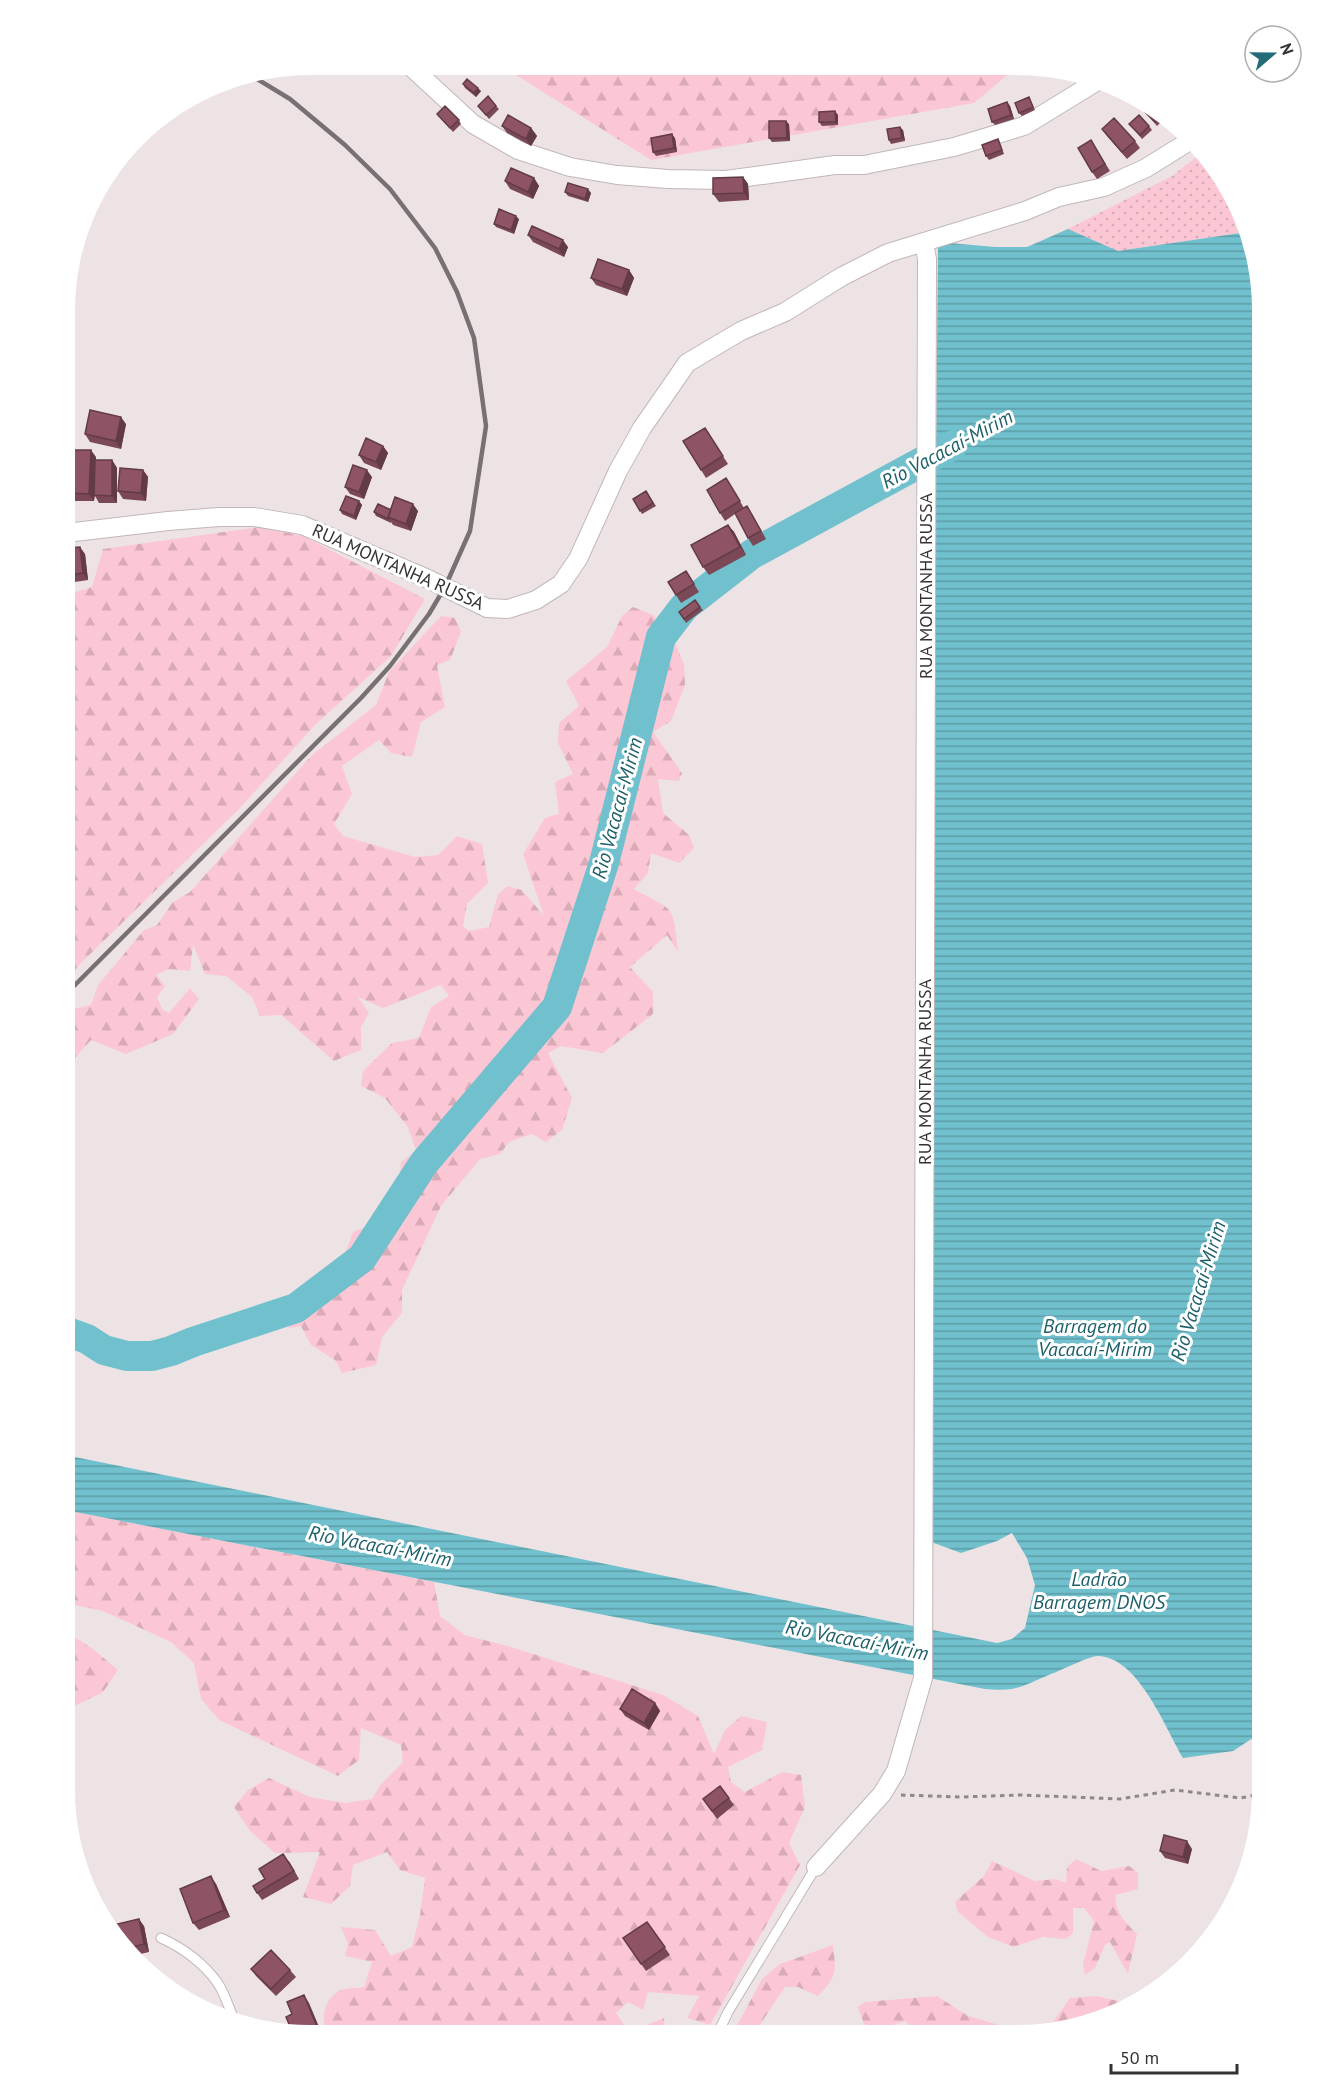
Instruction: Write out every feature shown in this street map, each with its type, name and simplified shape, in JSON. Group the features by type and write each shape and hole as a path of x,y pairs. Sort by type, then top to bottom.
{"street":[{"path":"420,75 473,124 518,150 570,167 617,175 726,180 835,165 864,165 954,147 1024,126 1089,86"},
{"path":"924,243 1025,211 1059,197 1104,187 1146,168 1184,145"},
{"name":"RUA MONTANHA RUSSA","path":"75,532 219,517 254,517 302,525 428,579 487,608 508,609 536,600 561,584 578,559 618,471 642,428 687,363 741,331 785,312 869,262 888,253 924,243 927,270 923,1678 901,1759 882,1794 816,1867"}],"lane":[{"path":"722,2025 816,1867"},
{"path":"161,1938 178,1946 198,1961 218,1983 230,2011"}],"path":[{"path":"882,1794 961,1797 1020,1795 1119,1799 1175,1790 1240,1798 1252,1796"}],"green space":[{"path":"516,75 1007,75 974,103 651,160"},
{"path":"1196,158 1228,206 1239,233 1118,251 1068,229 1172,176"},
{"path":"260,527 303,536 425,599 391,656 315,725 239,809 75,970 75,592 92,587 103,549"},
{"path":"633,607 653,615 672,636 684,664 685,685 671,721 653,732 682,773 679,781 658,779 663,813 689,835 694,848 679,863 651,853 648,873 634,889 670,911 675,925 678,952 667,935 630,967 653,992 653,1014 603,1053 561,1046 548,1053 572,1098 562,1130 546,1142 532,1134 509,1142 500,1154 480,1159 441,1206 402,1290 402,1313 382,1337 376,1365 342,1373 335,1360 311,1345 301,1326 289,1328 280,1309 294,1293 339,1271 353,1232 373,1224 398,1197 401,1162 416,1151 408,1127 385,1098 361,1086 363,1071 392,1043 419,1038 431,1007 449,996 441,985 383,1008 358,997 369,1013 361,1027 361,1050 334,1061 281,1015 260,1016 252,997 226,976 205,974 193,944 190,971 169,969 156,975 165,986 157,998 163,1010 169,1013 190,988 199,999 173,1034 126,1054 91,1040 75,1058 75,1008 91,1005 98,985 144,930 157,925 172,903 190,892 312,755 376,705 389,672 441,616 455,618 461,632 450,660 437,665 445,707 421,722 412,757 391,753 379,740 342,766 352,794 334,824 343,836 415,857 438,855 457,836 482,844 488,883 467,904 463,926 469,931 489,927 498,894 508,886 522,890 544,916 523,854 545,818 559,814 555,782 573,774 558,743 559,723 579,706 566,681 607,647 622,616"},
{"path":"75,1512 434,1582 440,1616 465,1635 511,1647 663,1695 698,1716 714,1754 725,1730 741,1716 767,1722 762,1750 728,1767 731,1782 745,1792 782,1772 801,1775 805,1807 789,1843 800,1865 710,2025 687,2018 699,1996 648,1992 643,2010 628,2002 616,2013 624,2025 325,2025 325,2010 330,2000 339,1991 364,1987 372,1962 345,1956 348,1944 341,1927 375,1930 391,1956 412,1947 420,1915 425,1878 400,1870 387,1852 353,1865 350,1886 331,1904 303,1897 320,1852 275,1853 250,1831 234,1807 248,1790 269,1778 310,1797 345,1803 372,1799 381,1784 403,1762 401,1745 361,1728 359,1760 338,1776 219,1720 201,1699 194,1663 171,1642 103,1611 75,1605"},
{"path":"75,1637 118,1670 103,1692 75,1706"},
{"path":"1076,1859 1101,1871 1129,1866 1138,1873 1138,1889 1116,1895 1119,1911 1137,1934 1128,1974 1110,1942 1105,1945 1095,1968 1085,1975 1083,1964 1094,1921 1084,1908 1073,1908 1073,1933 1066,1939 1043,1937 1014,1947 988,1937 958,1912 955,1902 984,1876 992,1861 1035,1881 1056,1879 1066,1883 1067,1867"},
{"path":"833,1945 834,1973 818,1996 798,1987 785,1987 760,2025 737,2025 762,1979 780,1964"},
{"path":"937,1996 968,2016 999,2025 909,2025 905,2021 893,2025 867,2025 864,2024 858,2007 865,2002"},
{"path":"1096,1996 1120,2001 1092,2013 1053,2022 1070,1998"},
{"path":"664,2018 664,2025 646,2025"}],"water":[{"name":"Barragem do Vacacaí-Mirim","path":"1068,229 1118,251 1239,233 1250,280 1252,310 1252,1739 1233,1751 1183,1758 1159,1712 1138,1681 1126,1668 1112,1659 1098,1656 1082,1660 1020,1687 1005,1690 985,1689 75,1512 75,1457 997,1643 1012,1639 1025,1628 1035,1585 1027,1558 1012,1533 997,1541 961,1553 926,1540 938,242 1027,247"}],"building":[{"path":"467,79 478,88 474,93 463,84"},
{"path":"488,96 496,106 486,115 478,106"},
{"path":"1029,97 1033,107 1019,113 1015,103"},
{"path":"1007,102 1011,115 992,122 988,109"},
{"path":"445,106 459,120 450,128 437,114"},
{"path":"835,111 836,122 819,122 819,112"},
{"path":"508,115 531,128 526,139 502,126"},
{"path":"1139,115 1149,126 1140,135 1129,124"},
{"path":"1114,118 1135,141 1122,152 1102,129"},
{"path":"769,121 786,121 787,138 769,138"},
{"path":"900,127 902,138 889,140 887,129"},
{"path":"672,134 674,148 653,152 651,138"},
{"path":"998,139 1002,150 986,156 982,145"},
{"path":"1091,140 1105,164 1092,172 1078,148"},
{"path":"511,168 534,178 528,192 505,181"},
{"path":"743,177 744,193 713,194 713,178"},
{"path":"568,183 588,189 585,199 565,192"},
{"path":"499,209 516,216 511,230 494,224"},
{"path":"532,226 563,240 559,249 528,235"},
{"path":"598,259 629,270 622,289 591,278"},
{"path":"90,410 121,417 116,441 85,434"},
{"path":"705,428 723,456 701,470 683,441"},
{"path":"366,438 383,446 376,462 359,455"},
{"path":"75,450 91,450 89,494 75,493"},
{"path":"95,460 112,460 112,496 94,495"},
{"path":"353,465 367,470 359,492 345,487"},
{"path":"120,468 143,470 141,493 118,491"},
{"path":"726,478 740,501 720,513 707,490"},
{"path":"646,491 653,503 640,511 633,499"},
{"path":"346,496 359,501 354,516 340,510"},
{"path":"395,497 413,504 406,524 388,517"},
{"path":"378,504 391,510 388,519 374,512"},
{"path":"747,506 761,531 748,538 735,513"},
{"path":"728,525 740,547 703,567 691,545"},
{"path":"75,547 80,547 83,573 75,574"},
{"path":"686,571 694,584 676,595 668,582"},
{"path":"695,600 700,607 684,619 679,612"},
{"path":"632,1689 655,1703 644,1723 620,1709"},
{"path":"720,1786 729,1798 712,1811 703,1799"},
{"path":"1164,1835 1187,1841 1183,1857 1160,1851"},
{"path":"283,1854 294,1871 257,1893 253,1886 265,1879 259,1869"},
{"path":"211,1876 224,1910 193,1923 180,1889"},
{"path":"139,1919 144,1944 134,1946 118,1924"},
{"path":"647,1922 665,1947 641,1964 623,1938"},
{"path":"271,1950 290,1970 271,1989 251,1969"},
{"path":"304,1995 316,2025 289,2024 286,2017 292,2014 287,2002"}],"waterway":[{"name":"Rio Vacacaí-Mirim","path":"75,1335 104,1350 127,1356 152,1356 171,1351 296,1308 362,1258 424,1163 557,1007 604,863 661,637 684,607 752,554 953,445"}],"railway":[{"path":"75,985 361,698 390,666 429,614 445,587 470,531 486,426 474,338 457,292 435,248 390,189 345,145 290,99 260,81"}],"water label":[{"name":"Ladrão Barragem DNOS","path":"1099,1590"}]}
